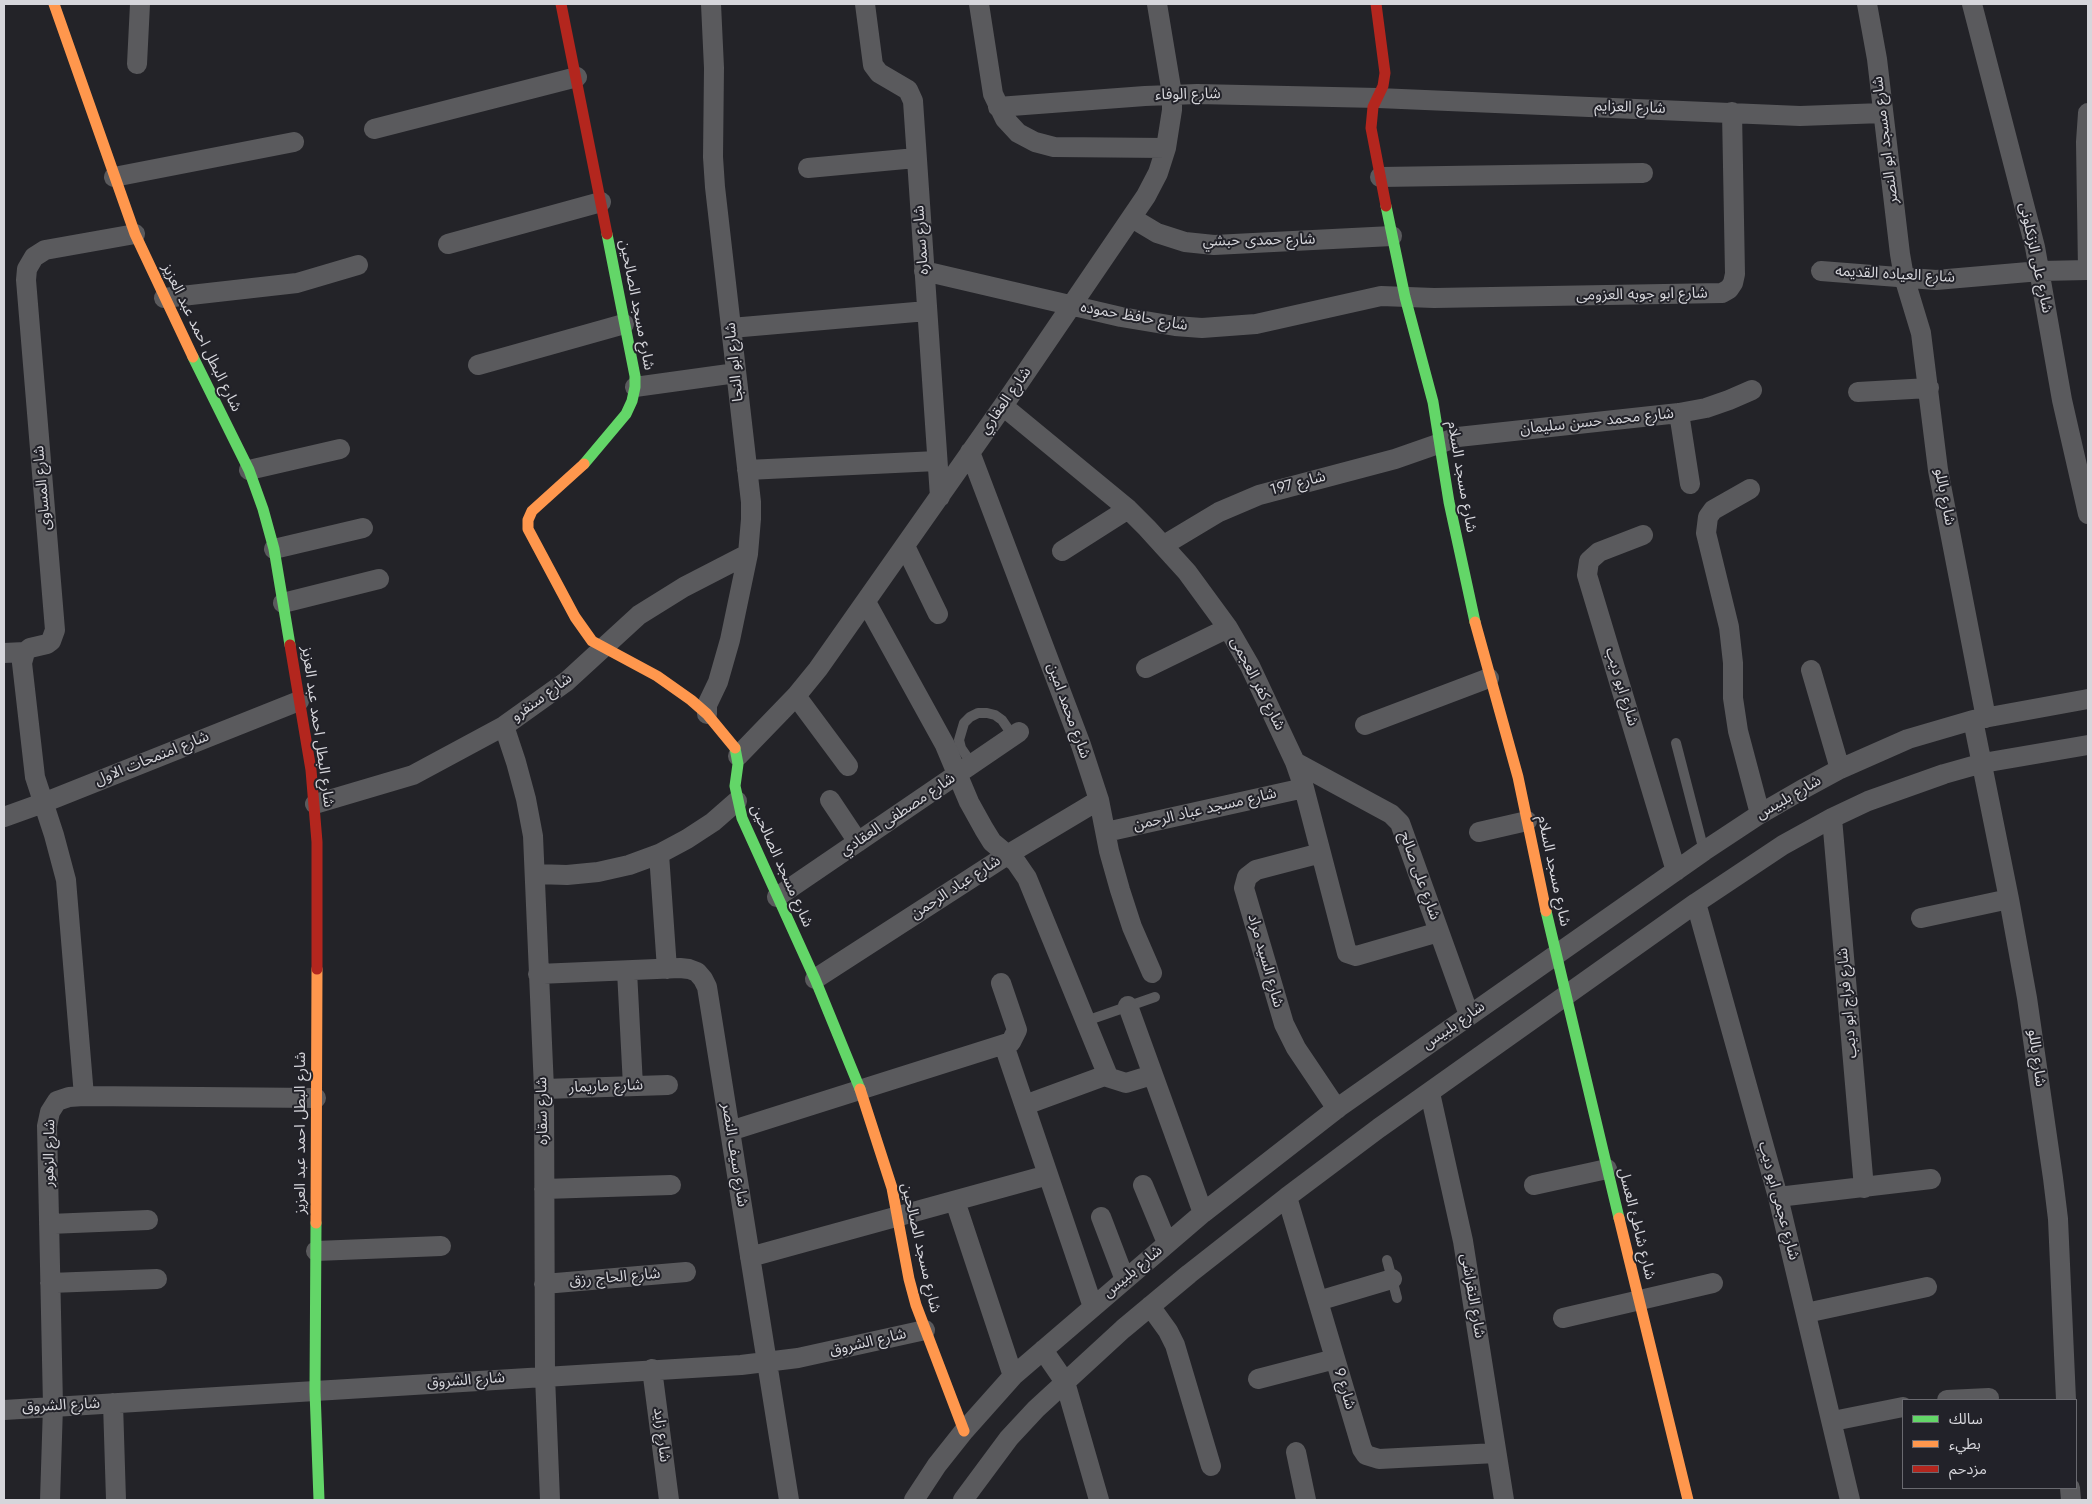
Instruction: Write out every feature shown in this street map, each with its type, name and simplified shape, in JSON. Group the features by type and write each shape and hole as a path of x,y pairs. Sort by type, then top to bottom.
{"street":[{"name":"شارع البطل احمد عبد العزيز","path":"54,4 135,234 164,298 249,470 263,509 274,549 315,804 318,879 315,1391 319,1500"},
{"path":"137,64 140,4"},
{"name":"شارع مسجد الصالحين","path":"561,4 635,376 635,387 629,407 616,426 585,463 532,511 528,520 528,529 575,617 592,640 602,648 658,676 691,700 707,714 731,743 738,756 735,786 742,818 815,979 861,1090 883,1156 898,1217 909,1279 924,1330 964,1431"},
{"name":"شارع ابو النجا","path":"707,714 707,704 721,672 730,640 748,554 751,502 712,157 714,68 711,4"},
{"name":"شارع سماره","path":"865,4 873,65 879,73 903,86 911,95 940,496"},
{"path":"979,4 993,94 1005,119 1018,133 1035,142 1054,147 1166,148"},
{"name":"شارع العقاري","path":"738,756 796,696 866,602 1073,306 1146,196 1158,173 1170,129 1172,94 1157,4"},
{"name":"شارع مسجد السلام","path":"1376,4 1385,73 1378,98 1373,107 1371,128 1380,177 1405,296 1428,383 1451,512 1476,626 1489,678 1514,759 1555,954"},
{"name":"شارع مسجد ابو النصر","path":"1867,4 1877,59 1904,277"},
{"name":"شارع على الزنكلونى","path":"1972,4 2040,271 2080,448 2088,514"},
{"path":"374,129 577,77"},
{"name":"شارع الوفاء","path":"998,107 1172,94 1378,98"},
{"name":"شارع العزايم","path":"1378,98 1800,116 1883,112"},
{"name":"شارع ابو جوبه العزومى","path":"1405,296 1434,298 1722,293 1729,289 1733,282 1734,274 1732,112"},
{"path":"2088,112 2086,135 2088,270"},
{"path":"114,178 294,142"},
{"path":"808,168 916,158"},
{"path":"1380,177 1643,173"},
{"path":"448,244 601,202"},
{"name":"شارع حمدى حبشي","path":"1132,218 1157,233 1185,242 1214,245 1392,236"},
{"name":"شارع المساوى","path":"4,653 25,652 30,648 47,644 51,641 55,630 26,280 28,268 34,257 45,250 135,234"},
{"path":"164,298 297,283 358,265"},
{"name":"شارع العياده القديمه","path":"1821,271 1953,280 2040,271 2088,270"},
{"name":"شارع حافظ حموده","path":"924,271 1148,322 1202,328 1256,324 1370,298 1405,296"},
{"name":"شارع باللو","path":"1904,277 1921,333 1938,470 1980,719 1982,763 2010,899 2027,998 2058,1219 2066,1399"},
{"path":"731,328 927,310"},
{"path":"478,365 624,324"},
{"path":"635,387 736,373"},
{"path":"1858,392 1929,388"},
{"name":"شارع محمد حسن سليمان","path":"1440,442 1476,434 1679,413 1729,400 1752,390"},
{"name":"شارع كفر العجمى","path":"1003,406 1128,509 1164,545 1208,599 1228,628 1250,666 1295,762 1304,788 1345,950 1349,954 1356,956 1439,932"},
{"path":"1679,413 1690,484"},
{"name":"شارع 197","path":"1164,545 1219,512 1259,495 1395,460 1440,442"},
{"path":"249,470 340,449"},
{"name":"شارع محمد امين","path":"970,452 1081,745 1099,800 1114,870 1126,908 1152,973"},
{"path":"747,470 937,461"},
{"path":"1750,490 1713,510 1706,525 1706,533 1729,627 1736,723 1760,814"},
{"path":"1062,551 1128,509"},
{"path":"274,549 363,528"},
{"name":"شارع ابو ديب","path":"1642,535 1599,552 1589,561 1587,575 1676,871"},
{"path":"906,546 938,614"},
{"name":"شارع سنفرو","path":"315,804 413,775 504,726 561,686 639,615 662,600 748,554"},
{"path":"283,603 379,579"},
{"path":"866,602 945,745 965,769 969,802 984,829 992,842 1021,867 1027,878 1108,1076"},
{"path":"1146,668 1228,628"},
{"path":"25,652 22,663 35,777 66,880 84,1096"},
{"path":"1811,670 1840,769"},
{"path":"1365,725 1489,678"},
{"path":"796,696 848,766"},
{"name":"شارع بلبيس","path":"914,1500 937,1465 964,1431 1013,1376 1203,1213 1337,1109 1704,851 1760,814 1840,769 1908,739 1980,719 2088,699"},
{"name":"شارع امنمحات الاول","path":"4,817 299,701"},
{"name":"شارع سقاره","path":"504,726 526,798 533,836 544,1089 545,1376 550,1500"},
{"name":"شارع مصطفى العقادي","path":"778,897 1016,734"},
{"path":"963,1500 1009,1438 1036,1409 1150,1306 1287,1197 1696,903 1783,845 1832,818 1906,786 1982,763 2088,745"},
{"name":"شارع على صالح","path":"1295,762 1391,814 1400,822 1469,1015"},
{"name":"شارع مسجد عباد الرحمن","path":"1106,832 1304,788"},
{"path":"830,800 858,842"},
{"name":"شارع عباد الرحمن","path":"815,979 1007,855 1099,800"},
{"path":"535,874 567,875 598,872 629,865 659,854 700,830 737,801"},
{"name":"شارع فراج ابو ديب","path":"1832,818 1864,1188"},
{"path":"1479,832 1527,821"},
{"name":"شارع السيد مراد","path":"1321,853 1256,870 1246,877 1244,888 1284,1024 1296,1048 1337,1109"},
{"path":"659,854 667,969"},
{"path":"1921,918 2010,899"},
{"name":"شارع عجمى ابو ديب","path":"1696,903 1778,1198 1833,1421 1850,1500"},
{"name":"شارع شاطئ العسل","path":"1555,954 1688,1500"},
{"name":"شارع سيف النصر","path":"538,974 689,969 697,972 707,987 789,1500"},
{"path":"627,971 633,1086"},
{"path":"730,1131 1011,1042 1017,1030 1001,983"},
{"path":"1128,1006 1203,1213"},
{"path":"1004,1045 1093,1307"},
{"path":"1025,1105 1099,1077 1108,1076 1126,1083 1152,1074"},
{"name":"شارع ماريمار","path":"544,1089 668,1084"},
{"name":"شارع النقراشى","path":"1430,1093 1463,1242 1490,1402 1504,1500"},
{"name":"شارع الزهور","path":"50,1500 53,1406 47,1126 50,1112 57,1101 69,1097 84,1096 316,1098"},
{"path":"1534,1185 1607,1169"},
{"path":"750,1257 1048,1175"},
{"path":"1778,1198 1931,1179"},
{"path":"544,1189 671,1185"},
{"path":"1144,1185 1167,1243"},
{"name":"شارع 9","path":"1287,1197 1362,1449 1371,1458 1496,1453"},
{"path":"955,1201 1013,1376"},
{"path":"1101,1217 1124,1280"},
{"path":"49,1224 148,1220"},
{"path":"316,1251 441,1246"},
{"name":"شارع الحاج رزق","path":"544,1284 686,1272"},
{"path":"50,1283 157,1279"},
{"path":"1318,1301 1392,1279"},
{"path":"1563,1318 1712,1283"},
{"path":"1806,1313 1927,1286"},
{"path":"1150,1306 1168,1331 1175,1345 1211,1466"},
{"name":"شارع الشروق","path":"4,1410 767,1363 828,1352 924,1330"},
{"path":"1043,1350 1064,1382 1099,1500"},
{"path":"1258,1379 1335,1359"},
{"name":"شارع زايد","path":"652,1370 669,1500"},
{"path":"1968,1399 1989,1398"},
{"path":"114,1403 116,1500"},
{"path":"1833,1421 1902,1407"},
{"path":"1296,1452 1306,1500"}],"lane":[{"path":"965,769 958,740 964,723 970,717 978,713 995,715 1016,734"},
{"path":"1676,744 1704,851"},
{"path":"1086,1021 1155,996"}],"traffic: fast":[{"path":"1386,206 1405,297 1433,402 1449,502 1475,622"},
{"path":"584,464 626,414 632,401 635,387 635,376 607,234"},
{"path":"193,357 249,470 263,509 274,549 290,645"},
{"path":"735,748 738,764 735,786 742,818 815,979 860,1089"},
{"path":"1546,911 1619,1218"},
{"path":"316,1223 315,1391 319,1500"}],"traffic: slow":[{"path":"54,4 135,234 193,357"},
{"path":"584,464 532,511 528,520 528,529 575,617 592,641 657,676 691,700 707,714 735,748"},
{"path":"1475,622 1518,777 1546,911"},
{"path":"316,1223 317,969"},
{"path":"860,1089 892,1188 909,1279 916,1305 964,1431"},
{"path":"1619,1218 1688,1500"}],"traffic: jam":[{"path":"561,4 607,234"},
{"path":"1376,4 1385,73 1383,86 1373,107 1371,128 1386,206"},
{"path":"290,645 311,770 317,842 317,969"}]}
